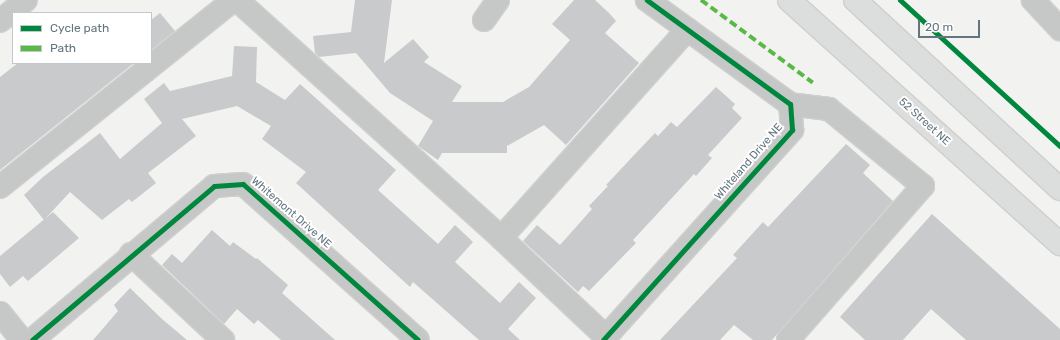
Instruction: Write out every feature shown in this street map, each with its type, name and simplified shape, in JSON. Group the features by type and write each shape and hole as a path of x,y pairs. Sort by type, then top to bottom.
{"main road":[{"name":"52 Street NE","path":"789,0 1060,244"},
{"path":"855,0 1060,189"}],"street":[{"path":"0,21 26,0"},
{"path":"0,187 234,0"},
{"path":"237,0 501,238 605,338"},
{"path":"484,20 498,0"},
{"path":"648,0 790,104 814,105 829,109 923,186 788,340"},
{"path":"1033,0 1060,28"},
{"path":"501,238 688,29"},
{"name":"Whiteland Drive NE","path":"605,338 792,130 790,104"},
{"name":"Whitemont Drive NE","path":"32,340 131,254 214,186 243,184 418,340"},
{"path":"131,254 223,340"},
{"path":"0,313 22,340"}],"building":[{"path":"355,0 392,0 384,63 413,39 429,57 424,62 462,86 452,102 503,102 529,87 570,40 552,24 574,0 595,0 609,13 616,21 605,33 639,63 566,145 544,125 507,146 507,153 442,153 438,160 418,146 433,121 390,93 356,53 319,57 315,53 313,36 351,32"},
{"path":"160,13 175,31 152,49 152,19"},
{"path":"234,46 257,47 256,82 285,100 300,84 396,170 378,190 438,244 455,225 473,242 455,262 500,303 519,282 536,298 508,329 520,340 479,340 413,282 410,287 296,183 306,172 262,139 271,126 237,106 182,119 196,136 148,173 156,183 132,202 129,199 102,220 70,192 44,220 24,195 43,177 100,133 120,159 162,123 144,99 164,83 170,91 232,76"},
{"path":"17,64 133,64 0,170 0,77"},
{"path":"716,87 735,104 732,108 742,118 708,155 712,158 696,176 694,174 633,240 636,243 589,291 583,286 578,292 523,241 537,225 560,245 592,209 589,206 608,186 606,185 655,133 658,136 671,122 677,127"},
{"path":"846,144 870,165 863,173 893,201 772,340 753,340 734,325 720,340 660,340 737,258 733,255 763,222 768,227"},
{"path":"53,212 79,238 28,281 23,276 10,287 0,274 0,256"},
{"path":"932,214 1060,329 1060,340 966,340 931,309 903,340 865,340 840,317"},
{"path":"212,230 230,246 233,242 256,259 257,258 288,285 282,293 335,340 281,340 258,320 254,324 237,309 224,324 162,265 172,254 182,263"},
{"path":"130,288 162,319 187,340 93,340 118,311 114,305"}],"marked path":[{"path":"701,0 813,83"}],"cycle path":[{"path":"603,340 792,130 790,104 647,0"},
{"path":"900,0 1060,146"},
{"path":"32,340 214,186 243,184 418,340"}]}
